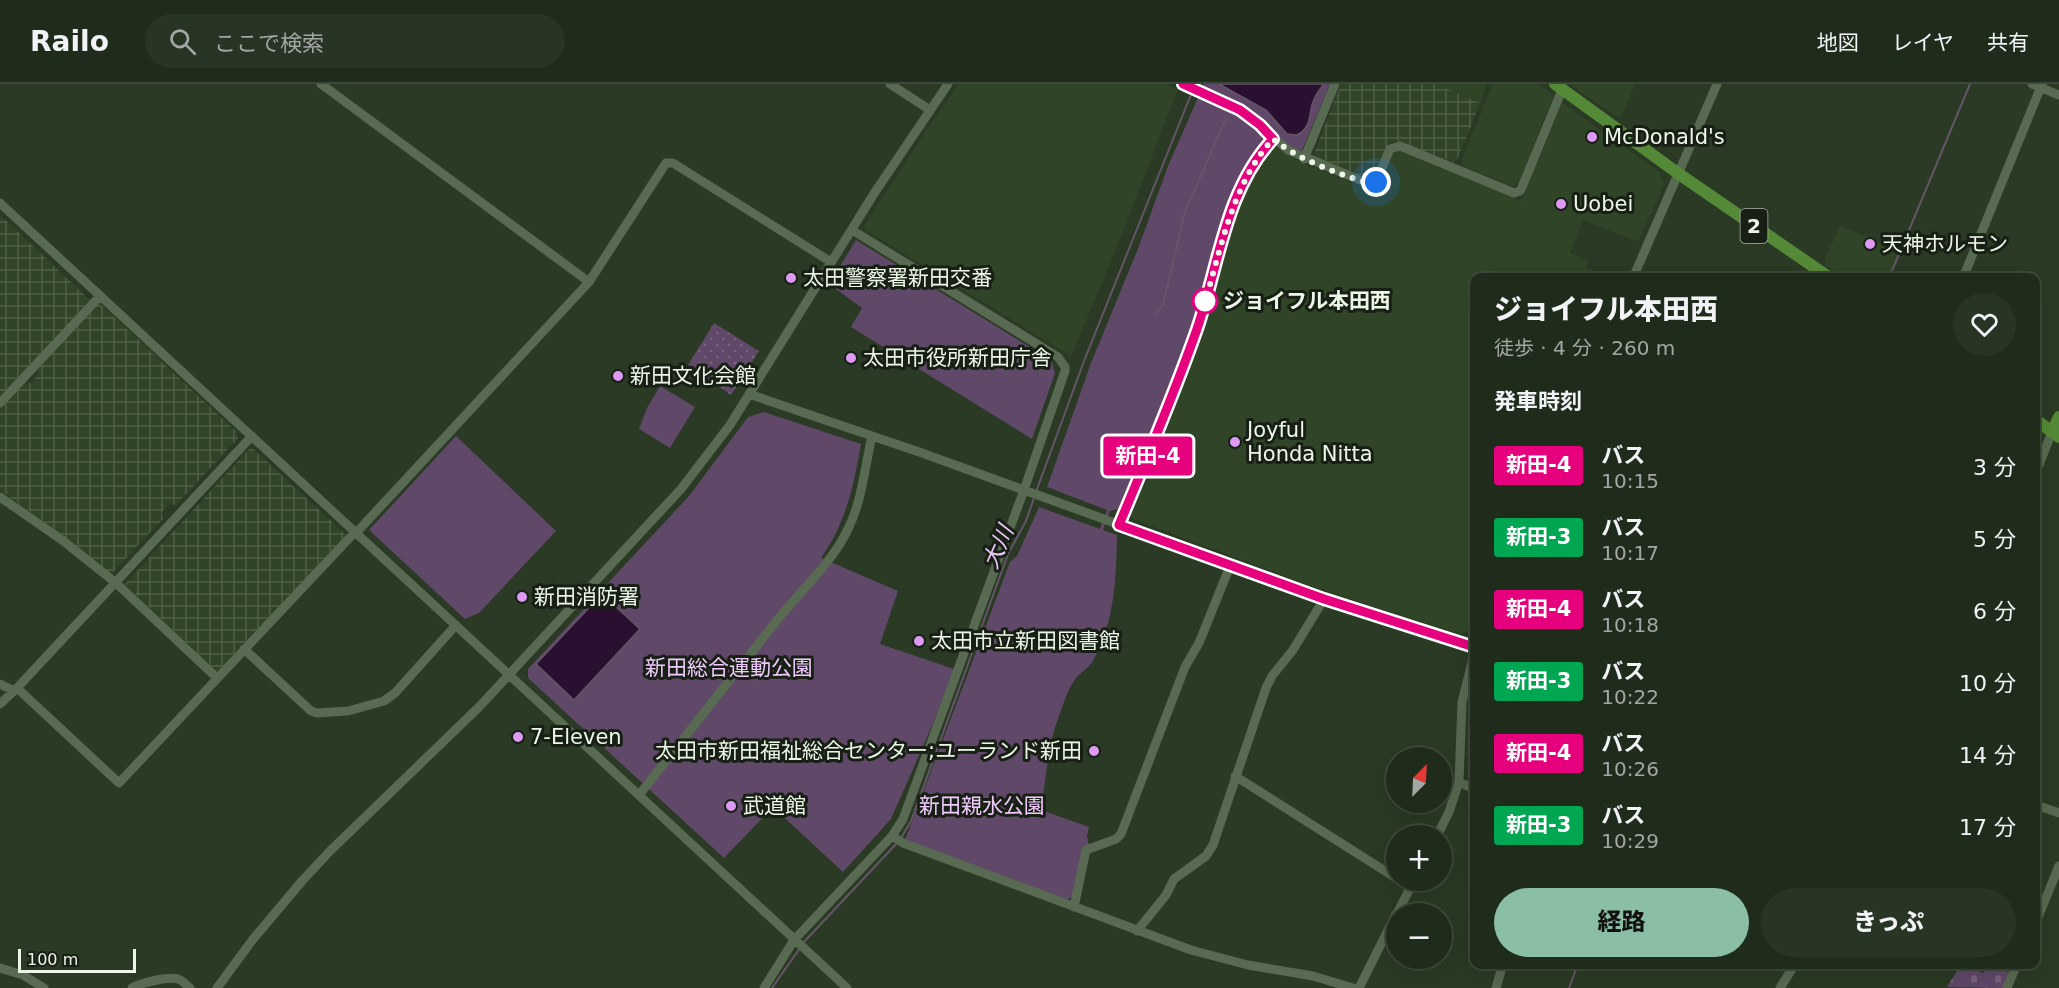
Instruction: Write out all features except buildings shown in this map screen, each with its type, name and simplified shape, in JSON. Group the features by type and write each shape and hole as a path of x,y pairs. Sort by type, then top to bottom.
{"main road":[{"name":"2","path":"1560,86 1679,174 1823,273"},
{"path":"2040,423 2056,435 2059,417"}],"street":[{"path":"321,84 590,282"},
{"path":"890,84 930,110"},
{"path":"217,988 254,938 302,881 455,731 681,489 711,451 749,394 831,262 948,84"},
{"path":"1184,84 1240,110 1260,125 1273,139 1305,159 1374,184 1390,149 1400,146 1508,191 1517,192 1522,187 1560,86"},
{"path":"1305,159 1335,84"},
{"path":"1635,273 1717,84"},
{"path":"1965,273 2038,85 2059,95"},
{"path":"1119,525 1198,326 1233,208 1251,168 1273,139"},
{"path":"0,684 15,689 119,783 590,282 664,165 669,162 831,262"},
{"path":"0,203 847,988"},
{"path":"764,988 892,836 903,819 1027,491 1064,377 1065,367 1058,357 852,230"},
{"path":"0,403 100,296"},
{"path":"749,394 1027,491 1324,599 1470,645"},
{"path":"2040,465 2056,435"},
{"path":"0,704 252,436"},
{"path":"639,795 842,541 859,496 872,436"},
{"path":"0,498 62,540 116,583 217,678"},
{"path":"1074,906 1086,850 1116,839 1121,834 1185,667 1199,643 1230,566"},
{"path":"1137,931 1166,895 1174,879 1206,856 1210,850 1266,688 1324,599"},
{"path":"244,649 311,711 317,713 348,711 375,704 394,693 456,626"},
{"path":"1442,825 1459,782 1462,702 1470,670"},
{"path":"1235,776 1386,872"},
{"path":"1459,782 1470,787"},
{"path":"2040,806 2059,813"},
{"path":"892,836 903,843 1137,931 1222,959 1313,976 1353,988"},
{"path":"2040,912 2059,866"},
{"path":"1359,988 1386,935"},
{"path":"0,968 23,975 44,988"},
{"path":"1496,988 1502,969"},
{"path":"1780,988 1793,969"},
{"path":"2007,988 2015,969"},
{"path":"132,988 139,984 174,978 180,979 190,988"}],"shaded area":[{"path":"959,84 1166,84 1178,89 1116,250 1071,356 865,230 864,227 921,138"},
{"path":"1219,84 1324,84 1314,99 1307,126 1297,135 1287,134 1266,110"},
{"path":"1341,84 1435,84 1480,103 1458,158 1454,162 1396,141 1388,144 1374,177 1368,178 1317,157 1315,151"},
{"path":"1435,84 1487,84 1480,103"},
{"path":"1493,84 1539,84 1554,95 1518,184 1512,186 1463,166 1462,159"},
{"path":"1569,84 1635,84 1620,119"},
{"path":"1564,104 1659,172 1664,184 1638,242 1583,220 1570,253 1589,260 1586,268 1599,273 1470,273 1470,629 1462,634 1450,631 1306,584 1133,519 1130,514 1203,327 1238,207 1251,178 1270,148 1277,148 1300,162 1377,193 1393,153 1399,151 1521,201 1561,105"},
{"path":"0,215 90,300 0,397"},
{"path":"1840,226 1900,250 1891,273 1837,273 1825,265 1825,259"},
{"path":"98,302 238,433 238,438 176,505 169,504 162,512 163,519 113,572 108,573 57,531 0,490 0,408 25,382 31,383 38,375 37,369"},
{"path":"251,447 346,535 217,672 125,584"},
{"path":"602,594 640,629 574,700 536,664"}],"green space":[{"name":"新田親水公園","path":"1204,84 1330,84 1302,150 1280,140 1255,114 1234,100 1206,87 1202,97 1248,120 1261,134 1263,142 1243,172 1231,197 1217,235 1192,327 1175,373 1118,509 1110,511 1103,530 1117,535 1115,584 1110,615 1093,661 1074,681 1054,730 1041,810 1089,827 1087,836 1089,845 1072,897 1066,900 905,840 1010,562 1017,556 1039,507 1100,529 1107,510 1047,487 1091,363 1139,246 1168,166"},
{"path":"856,240 1051,360 1055,373 1032,439 851,327 862,308 829,284"},
{"path":"714,323 759,351 731,395 688,365"},
{"path":"660,386 695,407 670,448 639,429 647,408"},
{"name":"新田総合運動公園","path":"764,412 861,444 848,503 837,531 821,558 898,591 880,644 954,669 935,719 891,819 843,872 773,807 724,858 528,678 528,669 689,496 748,417"},
{"path":"456,436 556,531 479,613 465,619 369,530"},
{"path":"1958,969 1974,969 1983,973 1986,969 2002,969 2010,973 2004,988 1947,987"}],"waterway":[{"path":"1891,273 1970,84"},
{"name":"大川","path":"1036,492 1084,361 1192,92"},
{"path":"1156,314 1163,304 1185,212 1225,120"},
{"name":"大川","path":"901,838 911,821 1008,554 1026,521 1034,498"},
{"name":"大川","path":"803,943 897,843"},
{"name":"大川","path":"772,988 800,948"},
{"path":"1569,988 1576,969"}],"bus line":[{"name":"新田-4","path":"1183,84 1240,110 1260,125 1273,139 1251,168 1233,208 1183,368 1119,525 1352,609 1470,646"}],"place":[{"name":"McDonald's","path":"1592,137"},
{"name":"Uobei","path":"1561,204"},
{"name":"天神ホルモン","path":"1870,244"},
{"name":"太田警察署新田交番","path":"791,278"},
{"name":"ジョイフル本田西","path":"1205,301"},
{"name":"太田市役所新田庁舎","path":"851,358"},
{"name":"新田文化会館","path":"618,376"},
{"name":"Joyful Honda Nitta","path":"1235,442"},
{"name":"新田消防署","path":"522,597"},
{"name":"太田市立新田図書館","path":"919,641"},
{"name":"7-Eleven","path":"518,737"},
{"name":"太田市新田福祉総合センター;ユーランド新田","path":"1094,751"},
{"name":"武道館","path":"731,806"}],"route":[{"path":"1205,301 1203,308 1228,221 1239,193 1251,168 1273,139 1305,159 1370,184 1376,182"}]}
